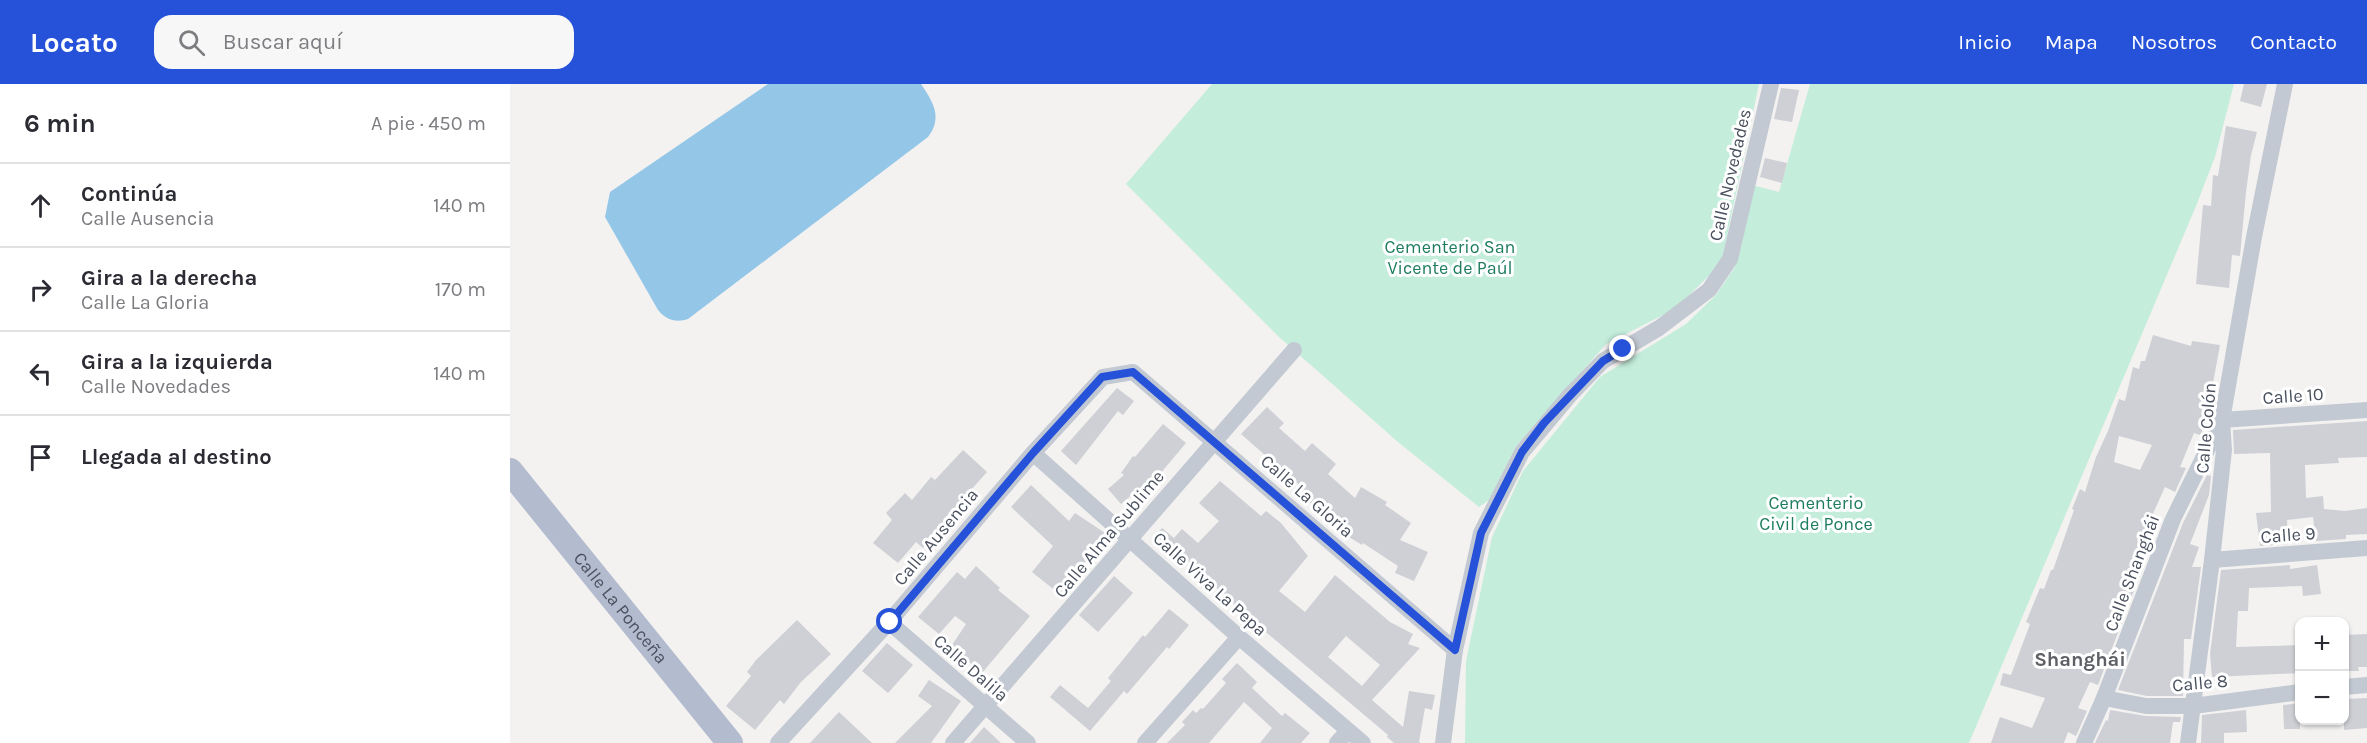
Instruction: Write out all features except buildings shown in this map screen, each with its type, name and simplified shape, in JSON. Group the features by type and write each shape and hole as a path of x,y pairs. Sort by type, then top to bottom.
{"main road":[{"name":"Calle La Ponceña","path":"510,471 730,743"}],"street":[{"name":"Calle Novedades","path":"1443,743 1455,650 1481,533 1522,452 1544,423 1603,361 1679,315 1709,290 1730,259 1771,84"},
{"name":"Calle Colón","path":"2188,743 2224,450 2222,420 2254,237 2285,84"},
{"name":"Calle Alma Sublime","path":"953,743 1294,350"},
{"name":"Calle La Gloria","path":"1133,372 1455,650"},
{"name":"Calle Ausencia","path":"778,743 890,622 1033,453 1102,377 1133,372"},
{"name":"Calle 10","path":"2222,420 2367,410"},
{"name":"Calle Shanghái","path":"2084,743 2104,698 2173,519 2222,420"},
{"name":"Calle Viva La Pepa","path":"1033,453 1239,637 1342,737 1363,743"},
{"name":"Calle 9","path":"2212,560 2367,549"},
{"name":"Calle Dalila","path":"890,622 1028,743"},
{"path":"1145,743 1239,637"},
{"path":"2349,687 2367,685"},
{"name":"Calle 8","path":"2104,698 2146,706 2193,706 2295,693"}],"green space":[{"name":"Cementerio San Vicente de Paúl","path":"1212,84 1759,84 1721,264 1675,309 1606,344 1516,446 1489,500 1479,507 1398,442 1279,337 1126,184"},
{"name":"Cementerio Civil de Ponce","path":"1810,84 2234,84 2215,157 2196,206 1969,743 1465,743 1466,661 1492,537 1523,471 1600,377 1686,324 1716,295 1735,267 1752,185 1779,192"}],"water":[{"path":"768,84 921,84 935,110 935,123 928,137 688,319 675,321 658,310 605,217 610,192"}],"district":[{"name":"Shanghái","path":"2080,659"}],"route":[{"path":"890,622 1033,453 1102,377 1133,372 1455,650 1481,533 1522,452 1544,423 1603,361 1623,349"}]}
